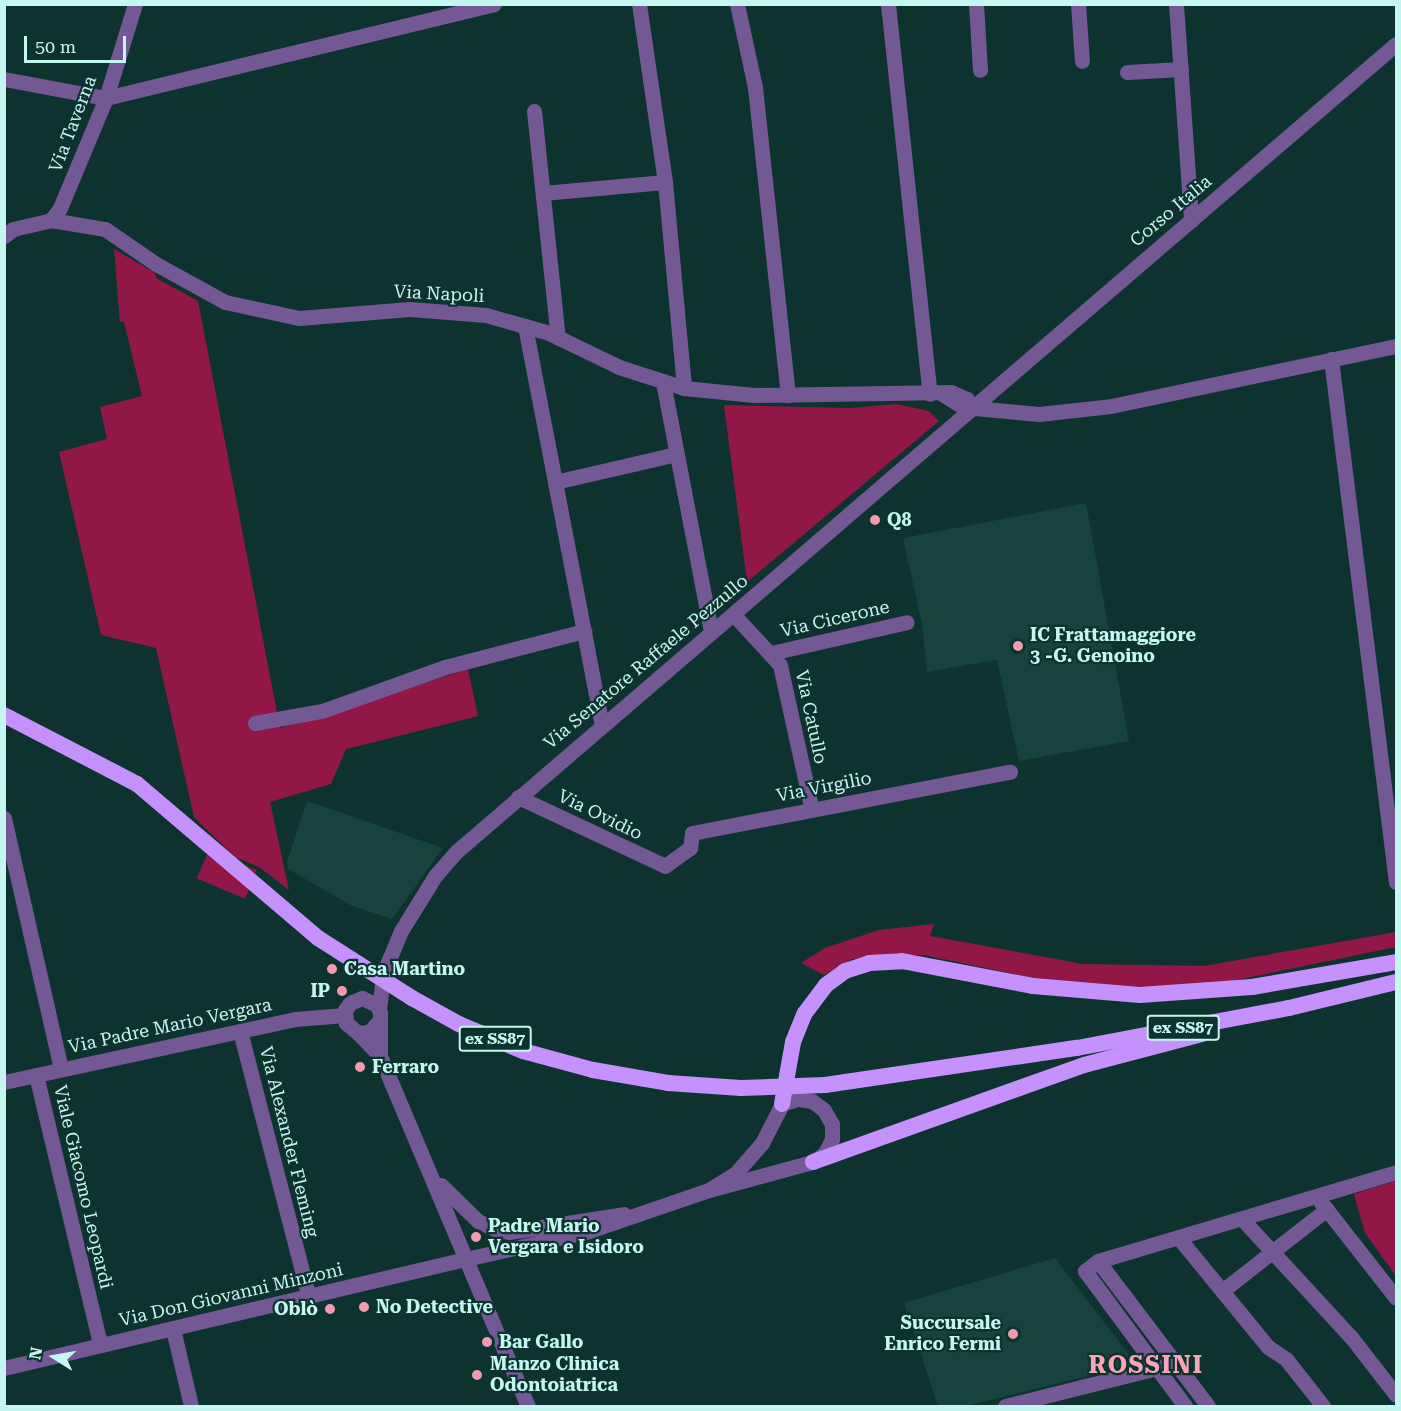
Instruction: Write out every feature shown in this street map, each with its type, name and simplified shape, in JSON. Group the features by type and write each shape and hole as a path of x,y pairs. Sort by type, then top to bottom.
{"highway":[{"name":"ex SS87","path":"4,715 137,784 318,938 362,967 459,1024 523,1051 593,1070 668,1083 741,1088 825,1085 1077,1048 1289,1008 1396,983"},
{"path":"782,1104 793,1042 805,1013 826,985 845,971 869,963 902,961 1033,986 1140,995 1252,987 1396,962"},
{"path":"813,1162 1084,1065 1289,1008"}],"street":[{"name":"Via Taverna","path":"51,220 60,208 106,98 135,4"},
{"path":"4,79 106,98 494,4"},
{"path":"639,4 664,182 684,388"},
{"path":"737,4 755,87 788,395"},
{"path":"888,4 936,394"},
{"path":"976,4 980,70"},
{"path":"1078,4 1082,61"},
{"path":"1176,4 1191,220"},
{"name":"Corso Italia","path":"971,409 1396,44"},
{"path":"1127,72 1181,69"},
{"path":"534,111 558,338"},
{"path":"543,193 664,182"},
{"path":"7,231 51,220"},
{"name":"Via Napoli","path":"51,220 105,229 156,264 225,302 299,318 410,309 486,315 558,338 619,367 684,388 788,395 961,395 971,409"},
{"path":"525,326 602,724"},
{"path":"971,409 1039,414 1111,406 1396,346"},
{"path":"1331,359 1396,882"},
{"path":"663,382 711,632"},
{"name":"Via Senatore Raffaele Pezzullo","path":"379,1015 383,974 401,932 435,876 457,851 971,409"},
{"path":"555,482 676,454"},
{"name":"Via Catullo","path":"733,614 780,665 812,810"},
{"name":"Via Cicerone","path":"771,653 907,622"},
{"path":"255,723 322,711 445,667 584,631"},
{"name":"Via Virgilio","path":"665,866 690,848 692,833 1010,772"},
{"name":"Via Ovidio","path":"518,798 665,866"},
{"path":"4,818 61,1069"},
{"name":"Via Senatore Raffaele Pezzullo","path":"357,999 383,974"},
{"path":"380,1056 379,1015 370,1000 357,999 350,1003 345,1015 348,1027 358,1033 380,1056 528,1407"},
{"name":"Via Padre Mario Vergara","path":"4,1082 295,1019 345,1015"},
{"path":"358,1033 369,1032 379,1015"},
{"name":"Via Alexander Fleming","path":"240,1031 309,1297"},
{"name":"Viale Giacomo Leopardi","path":"36,1075 100,1344"},
{"path":"431,1174 456,1203 497,1230 509,1232 586,1218 650,1212 709,1190 813,1162 825,1153 832,1139 832,1124 824,1110 812,1101 797,1099 782,1104 762,1143 736,1173 709,1190"},
{"path":"1185,1407 1085,1271 1098,1261 1396,1172"},
{"path":"1317,1196 1396,1298"},
{"path":"1222,1291 1327,1209"},
{"name":"Via Don Giovanni Minzoni","path":"4,1368 590,1232 650,1212"},
{"path":"1242,1219 1350,1337 1396,1395"},
{"path":"1178,1237 1268,1347 1286,1359 1323,1407"},
{"path":"1098,1261 1208,1407"},
{"path":"173,1329 191,1407"},
{"path":"1005,1407 1175,1363"}],"shaded area":[{"path":"114,249 155,273 156,278 198,301 280,728 468,669 478,716 346,749 331,784 270,802 289,890 259,867 235,857 194,817 156,648 101,635 59,452 107,439 100,407 142,396 124,322 120,322"},
{"path":"897,404 929,411 939,421 747,582 724,405 850,408"},
{"name":"IC Frattamaggiore 3 -G. Genoino","path":"1086,503 1129,741 1019,761 997,660 927,672 922,624 903,538"},
{"path":"307,801 443,848 392,919 350,905 288,869 287,862"},
{"path":"209,850 257,870 245,899 197,879"},
{"path":"934,924 930,936 1083,964 1204,966 1396,932 1396,947 1203,987 1120,988 1043,980 924,955 852,959 824,975 801,963 825,948 879,930"},
{"path":"1396,1181 1396,1276 1365,1233 1354,1194"},
{"name":"Succursale Enrico Fermi","path":"1055,1258 1136,1364 966,1406 941,1406 937,1403 904,1303"}],"place":[{"name":"Q8","path":"875,520"},
{"name":"IC Frattamaggiore 3 -G. Genoino","path":"1018,646"},
{"name":"Casa Martino","path":"332,969"},
{"name":"IP","path":"342,991"},
{"name":"Ferraro","path":"360,1067"},
{"name":"Padre Mario Vergara e Isidoro","path":"476,1237"},
{"name":"No Detective","path":"364,1307"},
{"name":"Oblò","path":"330,1309"},
{"name":"Succursale Enrico Fermi","path":"1013,1334"},
{"name":"Bar Gallo","path":"487,1342"},
{"name":"Manzo Clinica Odontoiatrica","path":"477,1375"}],"district":[{"name":"ROSSINI","path":"1146,1366"}]}
